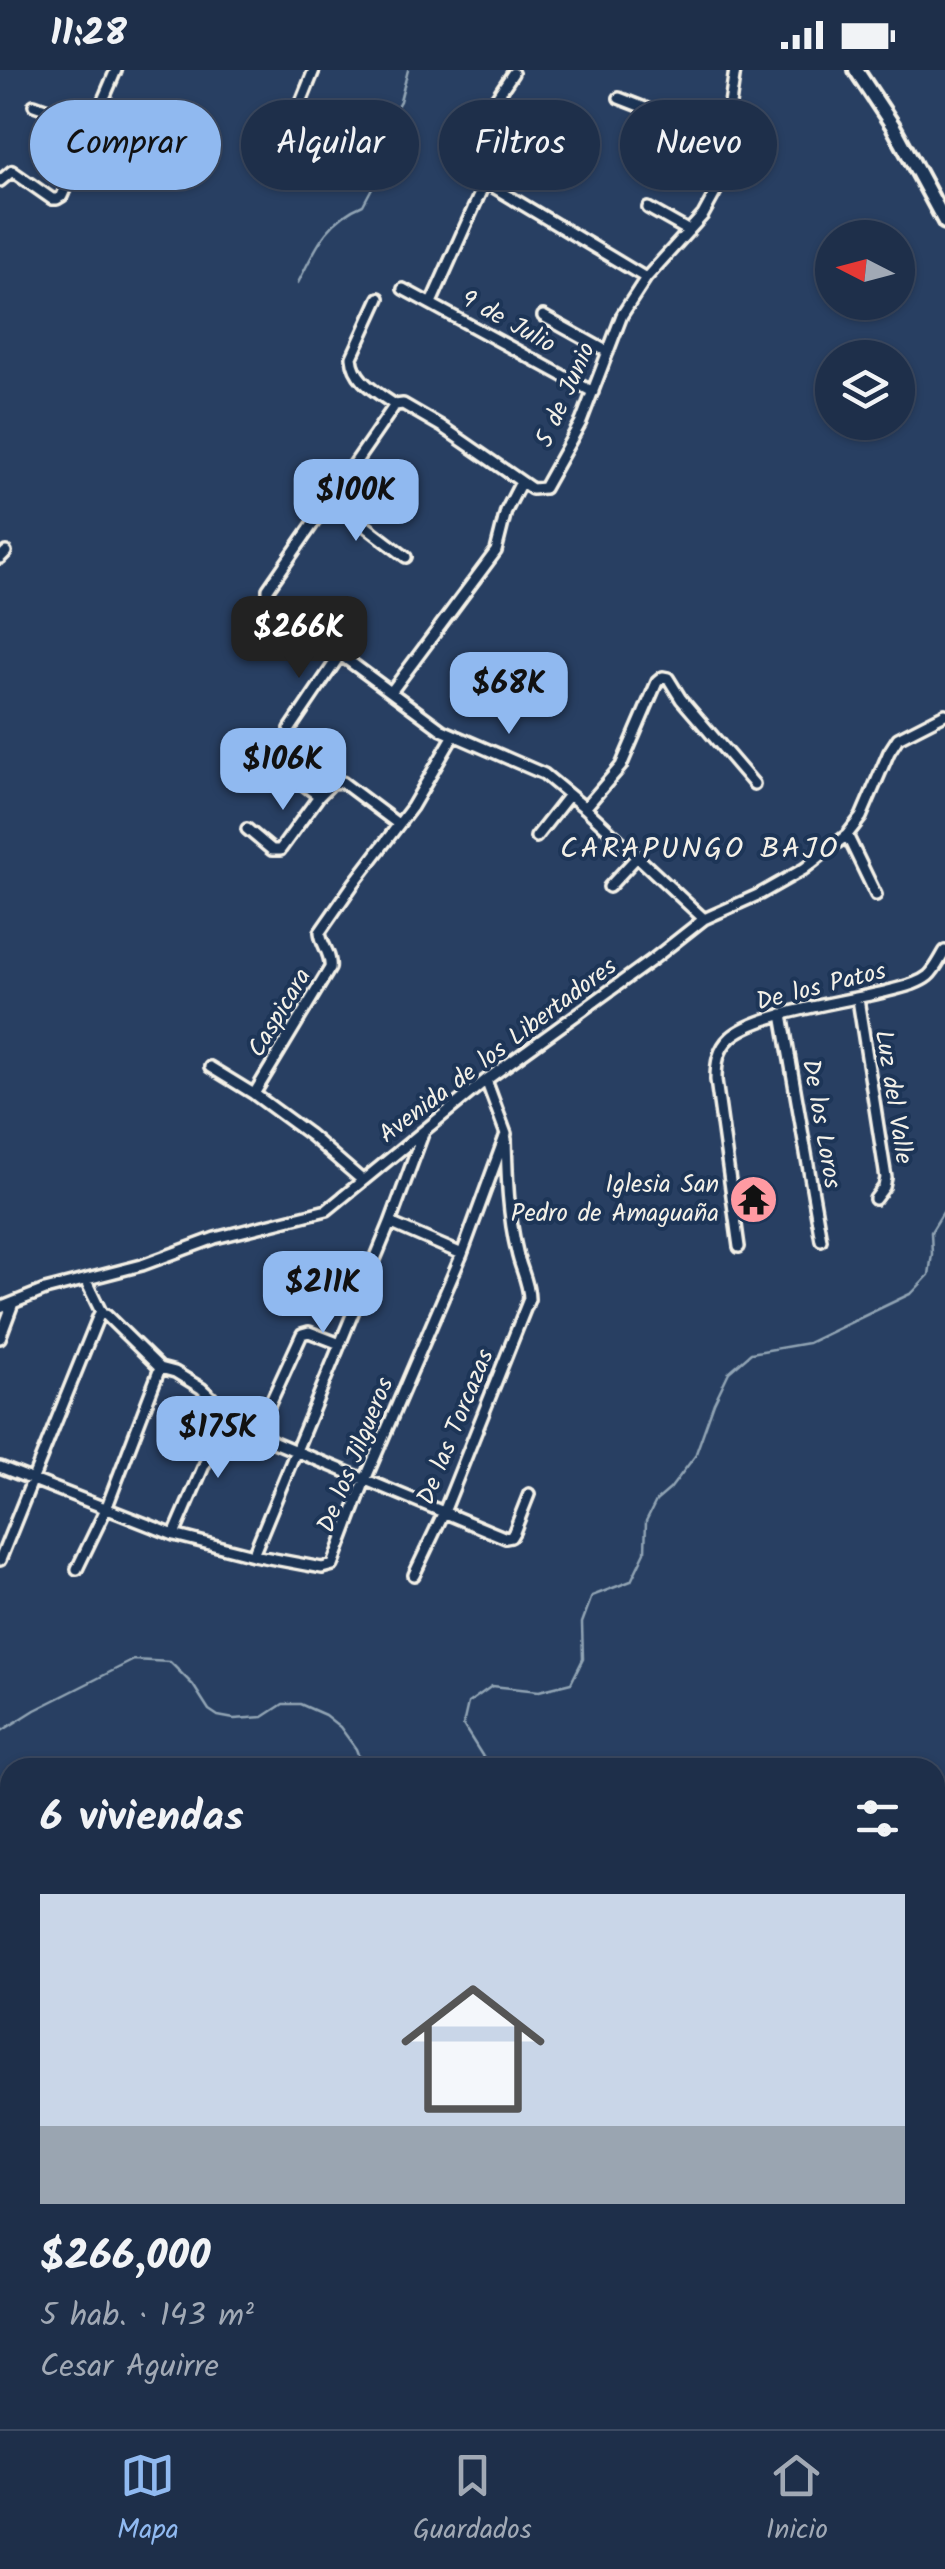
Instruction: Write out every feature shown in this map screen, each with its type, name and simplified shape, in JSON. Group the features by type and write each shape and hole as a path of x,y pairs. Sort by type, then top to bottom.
{"street":[{"path":"104,100 116,70"},
{"path":"302,100 314,70"},
{"name":"5 de Junio","path":"730,100 735,70"},
{"path":"856,70 924,179 945,222"},
{"path":"495,100 513,73"},
{"path":"619,98 624,100"},
{"path":"0,181 12,171 30,183"},
{"path":"39,190 58,200 65,190"},
{"path":"430,303 482,190"},
{"path":"499,190 646,278"},
{"name":"5 de Junio","path":"522,482 532,489 544,488 581,422 622,315 646,278 703,215 717,190"},
{"path":"648,208 689,231"},
{"name":"9 de Julio","path":"403,289 593,392"},
{"path":"379,298 352,357 360,380 396,405 403,404 428,418 522,482 506,511 496,551 392,692"},
{"path":"543,316 608,352"},
{"path":"396,405 268,589 268,602 442,730 544,774 704,919"},
{"path":"330,500 406,557"},
{"path":"290,729 340,655"},
{"path":"585,808 622,766 663,676 754,784"},
{"name":"Avenida de los Libertadores","path":"0,1308 44,1290 142,1266 215,1238 327,1210 486,1080 704,919 760,894 848,835 861,817 898,738 945,714"},
{"name":"Caspicara","path":"362,1180 254,1094 330,968 331,959 320,932 412,807 454,735"},
{"path":"280,767 319,796"},
{"path":"247,828 277,851 319,796 332,783 342,782 398,824"},
{"path":"536,837 569,795"},
{"path":"848,835 876,895"},
{"path":"610,887 636,858"},
{"name":"De los Patos","path":"739,1247 716,1080 721,1050 731,1036 754,1023 920,981 930,975 945,951"},
{"name":"Luz del Valle","path":"858,999 886,1178 876,1199"},
{"name":"De los Loros","path":"782,1014 821,1240"},
{"path":"210,1067 254,1094"},
{"path":"486,1080 506,1134"},
{"path":"0,1467 174,1535 253,1556 425,1128"},
{"name":"De los Jilgueros","path":"253,1556 322,1568 332,1565 462,1254 506,1134"},
{"name":"De las Torcazas","path":"414,1576 444,1512 529,1299 510,1214 506,1134"},
{"path":"390,1222 462,1254"},
{"path":"86,1281 102,1314 160,1368 202,1388 227,1412 296,1452 506,1538 511,1537 530,1494"},
{"path":"0,1338 13,1302"},
{"path":"0,1560 102,1314"},
{"path":"257,1432 302,1334 308,1332 340,1344"},
{"path":"77,1569 106,1508 160,1368"},
{"path":"174,1535 227,1412"}],"waterway":[{"path":"298,283 323,237 340,219 363,205 372,188 371,161 378,138 400,101 408,70"},
{"path":"484,1758 463,1725 468,1703 492,1686 539,1691 571,1683 583,1659 582,1623 592,1596 631,1581 645,1552 646,1521 656,1501 695,1456 729,1372 751,1353 808,1343 912,1293 929,1275 931,1232 945,1209"},
{"path":"0,1732 134,1660 170,1662 218,1716 263,1717 283,1704 300,1704 340,1727 359,1758"}],"place":[{"name":"Iglesia San Pedro de Amaguaña","path":"754,1199"}],"district":[{"name":"CARAPUNGO BAJO","path":"700,850"}]}
